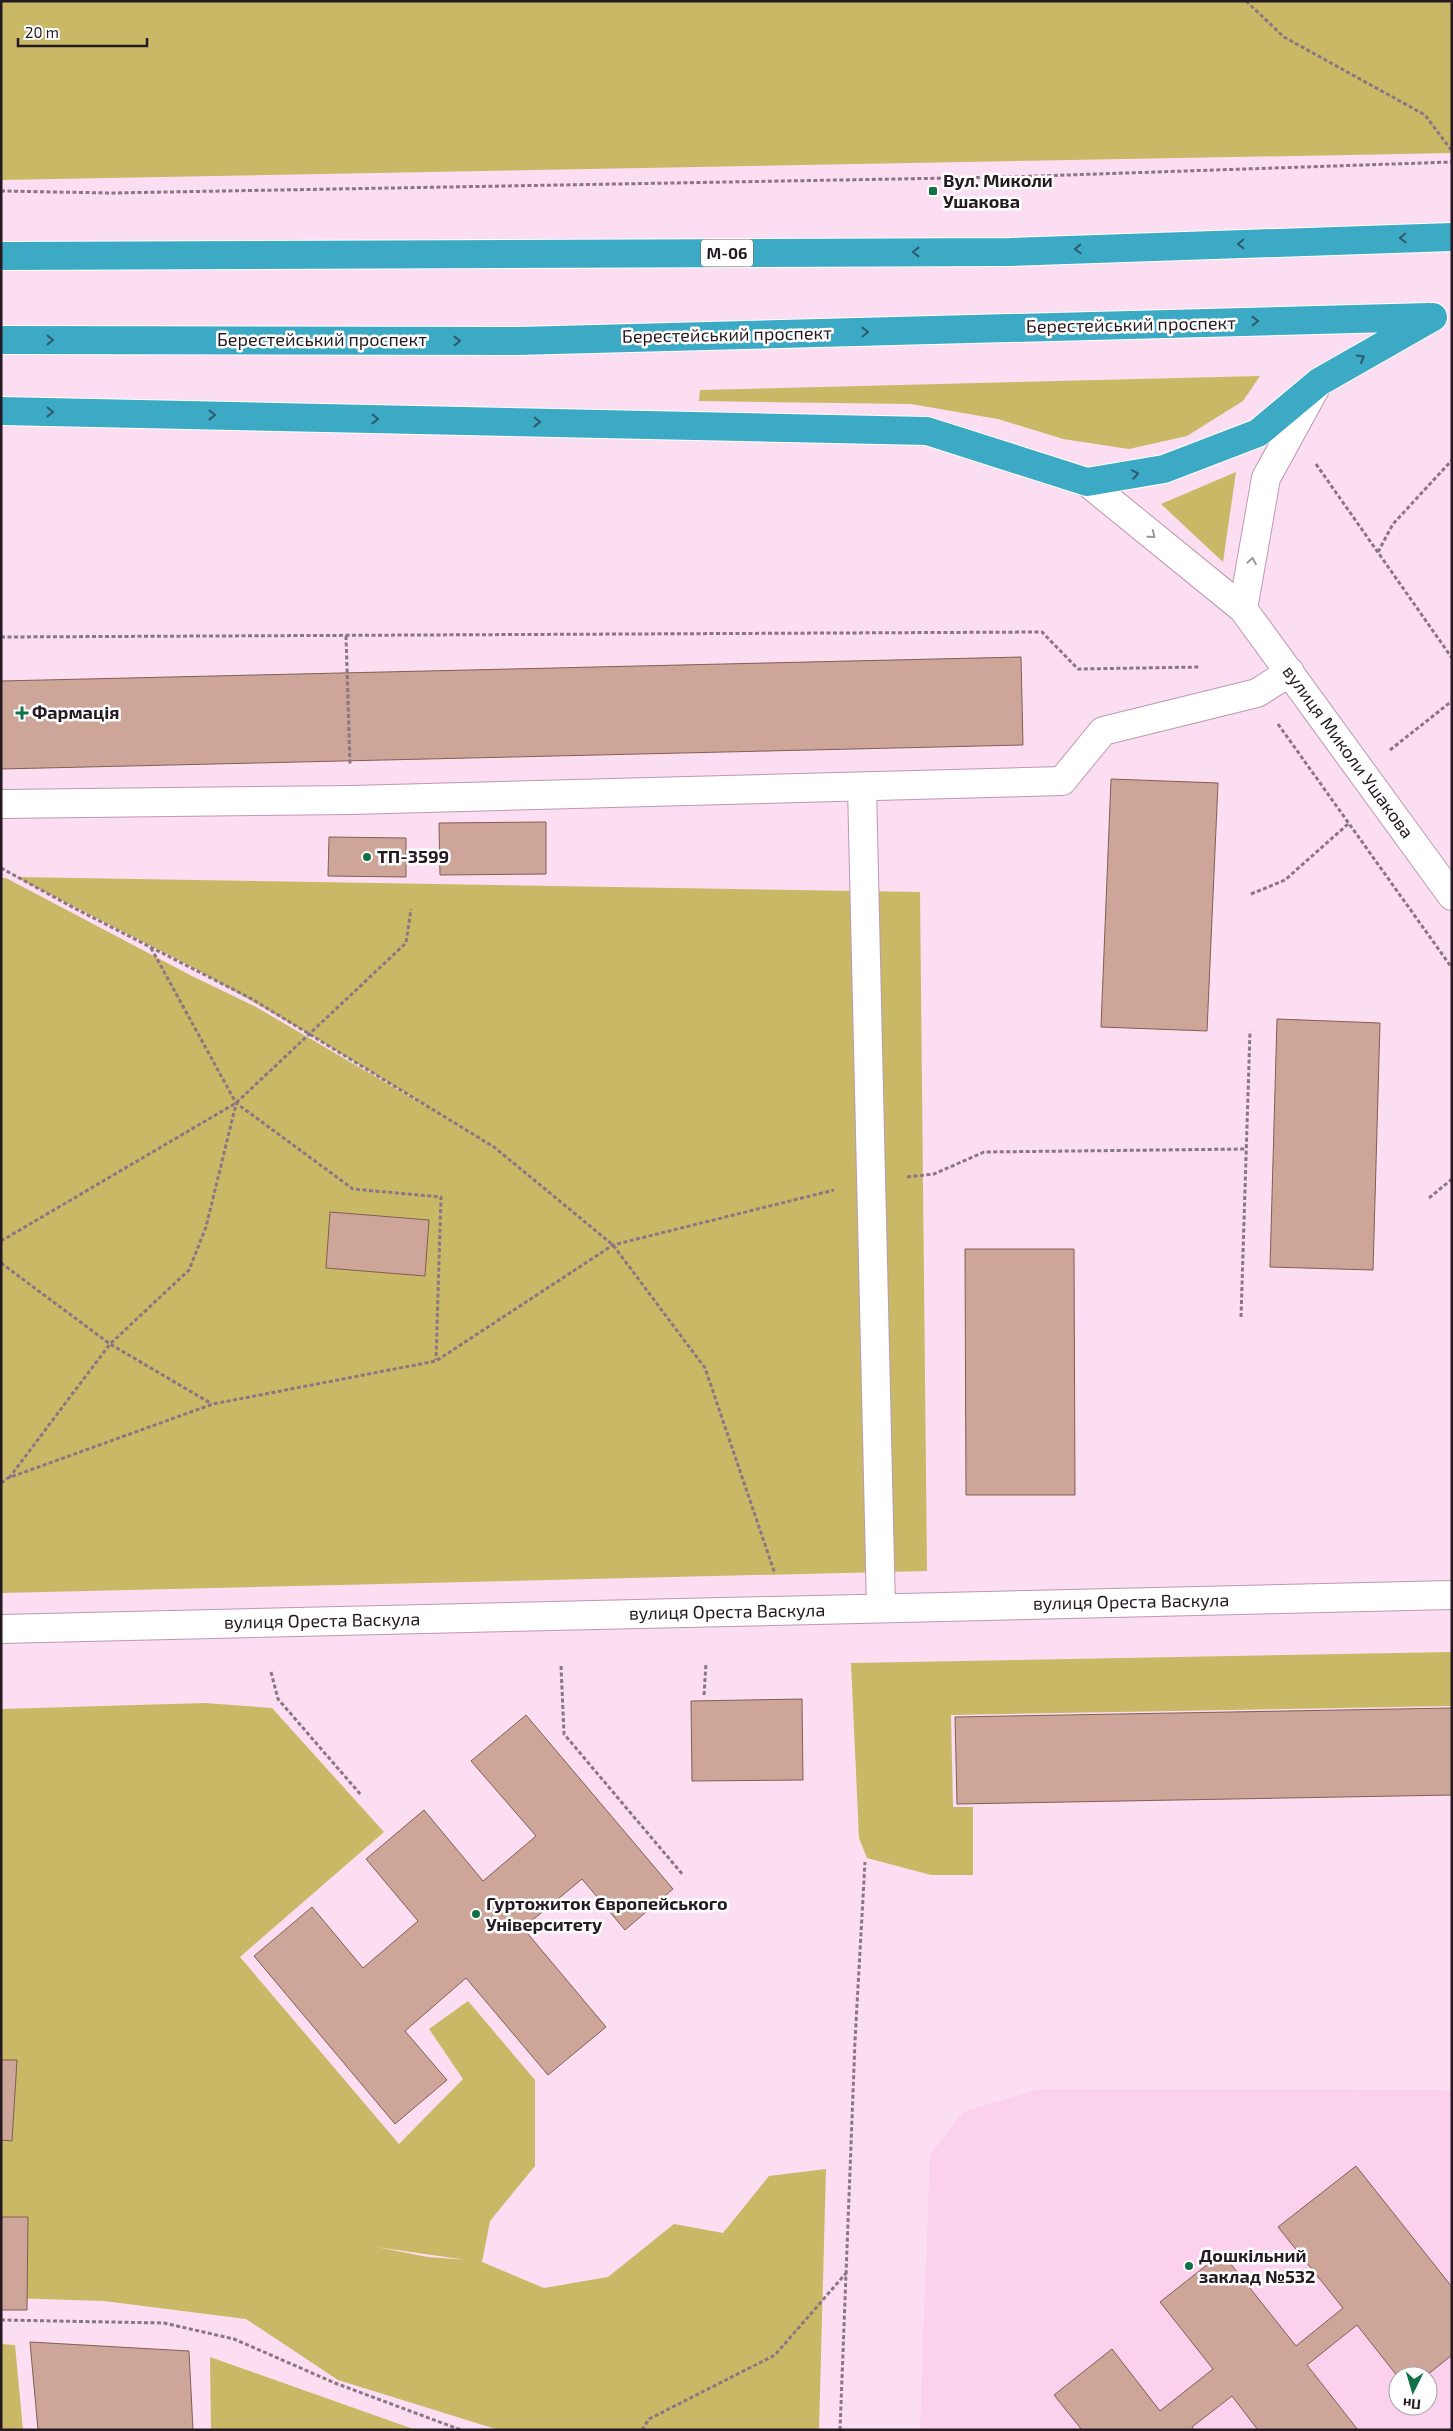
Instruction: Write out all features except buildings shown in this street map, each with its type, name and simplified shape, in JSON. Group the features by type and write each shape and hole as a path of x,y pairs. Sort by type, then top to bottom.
{"highway":[{"name":"М-06","path":"1,256 1010,252 1452,237"},
{"name":"Берестейський проспект","path":"1,340 518,341 1442,317"},
{"path":"1,411 926,431 1087,482 1164,469 1258,432 1319,382 1442,317"}],"street":[{"path":"1243,609 1266,478 1319,382"},
{"name":"вулиця Миколи Ушакова","path":"1087,482 1243,609 1452,896"},
{"path":"1,804 351,800 1062,782 1103,731 1257,693 1290,672"},
{"path":"862,787 881,1608"},
{"name":"вулиця Ореста Васкула","path":"1,1629 1452,1595"}],"path":[{"path":"1246,1 1284,36 1425,115 1452,151"},
{"path":"1,192 111,193 998,177 1452,162"},
{"path":"1378,552 1393,524 1452,460"},
{"path":"1316,463 1452,658"},
{"path":"1,637 1042,632 1078,669 1202,667"},
{"path":"346,636 350,762"},
{"path":"1257,693 1348,824 1452,968"},
{"path":"1251,894 1285,880 1348,824"},
{"path":"1,868 150,947 252,998 494,1146 613,1245 705,1368 775,1574"},
{"path":"1,1241 236,1103 406,943 411,909"},
{"path":"150,947 236,1103 353,1189 441,1197 436,1361"},
{"path":"1241,1316 1250,1031"},
{"path":"8,1478 110,1344 189,1270 206,1227 236,1103"},
{"path":"1,1483 8,1478 212,1404 436,1361 613,1245 871,1181 934,1174 984,1152 1246,1149"},
{"path":"1429,1198 1452,1179"},
{"path":"1,1263 110,1344 212,1404"},
{"path":"704,1695 706,1663"},
{"path":"560,1666 564,1734 683,1875"},
{"path":"271,1672 278,1699 361,1795"},
{"path":"840,2430 855,2041 865,1862"},
{"path":"642,2430 649,2420 775,2354 847,2271"},
{"path":"1,2320 164,2323 234,2339 336,2383 461,2430"}],"shaded area":[{"path":"1,1 1452,1 1452,153 1,180"},
{"path":"1260,376 1243,401 1187,436 1129,449 1063,439 998,419 911,404 699,401 700,390"},
{"path":"1236,472 1223,562 1161,504"},
{"path":"16,877 920,892 927,1571 1,1593 1,878 6,878 190,975 256,1007 436,1112 311,1035 194,968"},
{"path":"1452,1652 1452,1706 951,1715 953,1807 973,1807 973,1875 931,1875 867,1858 859,1838 851,1663"},
{"path":"205,1703 272,1708 384,1832 240,1957 399,2144 463,2079 429,2029 468,2001 535,2080 535,2166 490,2221 482,2262 544,2288 608,2277 674,2224 723,2233 769,2176 826,2169 819,2430 499,2430 338,2380 246,2319 104,2301 10,2298 1,2242 1,1709","holes":["376,2247 466,2260 428,2257"]},
{"name":"Дошкільний заклад №532","path":"1039,2089 1452,2090 1452,2430 920,2430 930,2155 963,2112"},
{"path":"1,2344 15,2345 23,2430 1,2430"},
{"path":"210,2357 416,2430 211,2430"}],"place":[{"name":"Вул. Миколи Ушакова","path":"933,191"},
{"name":"Фармація","path":"22,713"},
{"name":"ТП-3599","path":"367,857"},
{"name":"Гуртожиток Європейського Університету","path":"476,1914"},
{"name":"Дошкільний заклад №532","path":"1189,2266"}]}
